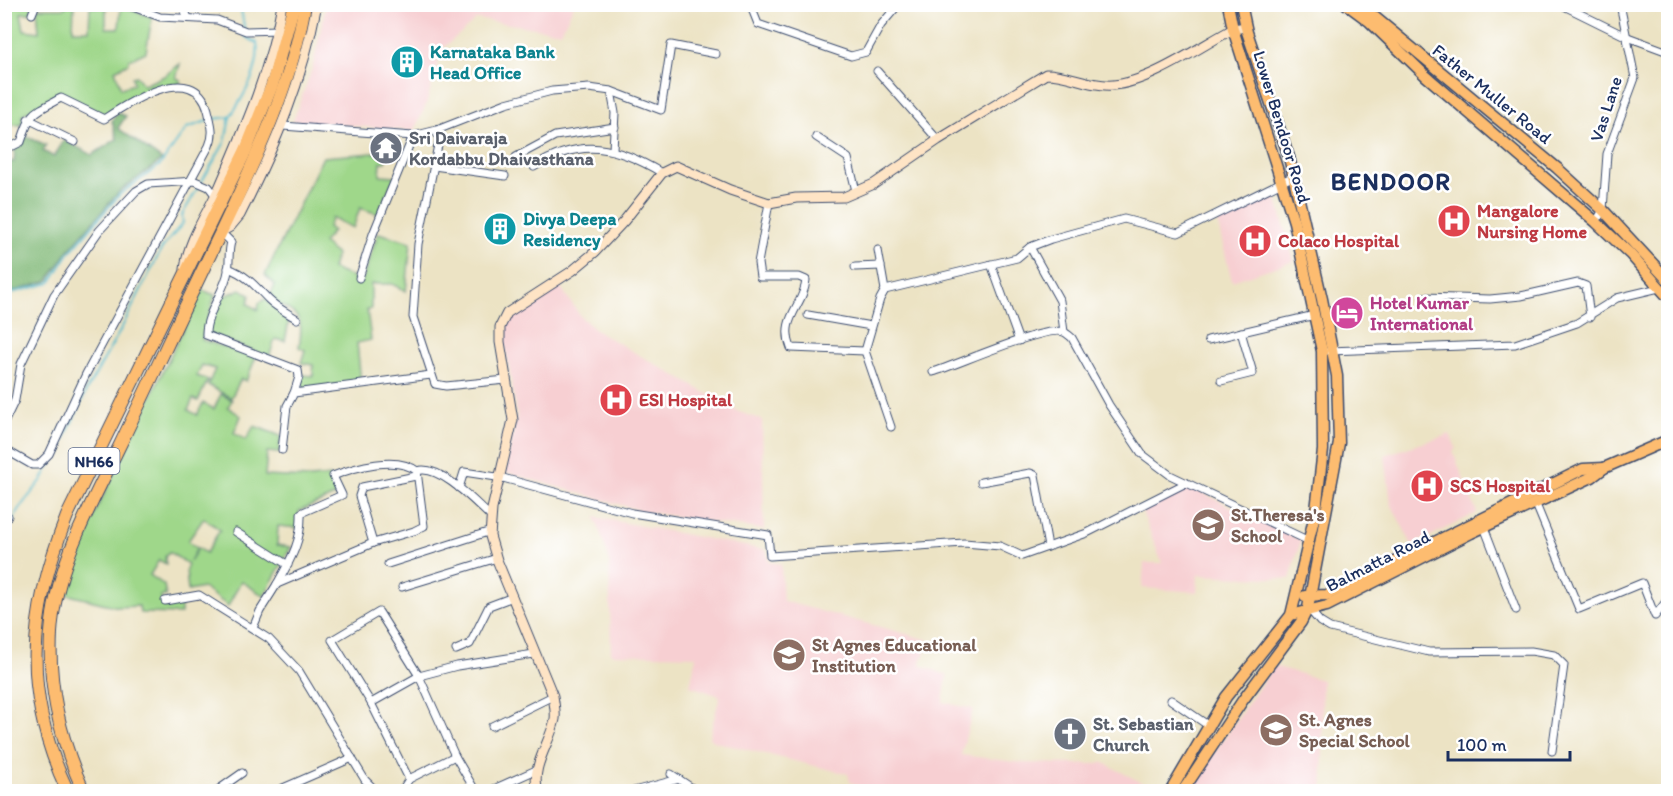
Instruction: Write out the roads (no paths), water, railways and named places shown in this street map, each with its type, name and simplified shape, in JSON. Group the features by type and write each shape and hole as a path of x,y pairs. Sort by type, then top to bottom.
{"highway":[{"name":"NH66","path":"68,792 49,750 36,688 35,633 52,555 67,516 185,271 223,200 258,124 284,47 294,4"},
{"name":"NH66","path":"84,792 68,753 58,720 52,676 51,633 61,581 87,514 278,106 305,4"}],"main road":[{"name":"Lower Bendoor Road","path":"1228,4 1233,29 1294,222 1315,315 1328,351 1323,450 1316,510 1291,615"},
{"path":"1182,792 1243,700 1301,622 1308,608 1339,443 1328,351 1294,176 1246,27 1241,4"},
{"path":"1346,4 1369,21 1426,76 1596,222 1630,254 1668,297"},
{"name":"Father Muller Road","path":"1359,4 1505,122 1603,210 1668,280"},
{"name":"Balmatta Road","path":"1170,792 1226,697 1291,615 1308,608 1327,606 1535,502 1592,477 1604,468 1668,440"},
{"name":"Balmatta Road","path":"1297,596 1327,595 1583,468 1604,468"}],"street":[{"path":"32,14 36,4"},
{"path":"76,4 88,4"},
{"path":"117,4 160,17 217,20 243,29 277,30"},
{"path":"182,4 188,18"},
{"path":"185,271 192,243 253,110 277,30 282,4"},
{"path":"282,450 286,406 294,393 299,377 298,370 206,335 228,267 227,255 231,242 221,232 230,227 240,215 283,126 305,63 317,4"},
{"path":"750,4 759,24 851,56 866,52 881,24 899,4"},
{"path":"1560,4 1625,36 1668,52"},
{"name":"Vas Lane","path":"1596,222 1603,210 1607,154 1635,78 1620,4"},
{"path":"538,792 534,780 555,716 553,696 534,654 497,558 491,531 491,517 513,420 500,342 500,327 507,313 572,271 595,252 624,221 662,173 676,166 730,190 769,203 795,198 844,197 874,184 938,140 1046,74 1064,74 1091,84 1113,86 1139,80 1233,29 1246,27"},
{"path":"283,126 413,136 437,130 506,103 552,92 589,88 610,91 661,110 671,45 716,54"},
{"path":"877,71 938,140"},
{"path":"4,146 14,146 21,142 28,119 61,98 104,119 139,96 162,88 180,86 206,102 212,125 212,139 87,374 49,454 38,465 32,465 4,449"},
{"path":"610,91 615,127 614,149"},
{"path":"28,119 75,142"},
{"path":"516,157 555,136 615,127"},
{"path":"437,130 439,140 418,244 413,316 435,384 446,386 506,380"},
{"path":"359,278 373,234 413,136"},
{"path":"816,137 848,159 856,191"},
{"path":"534,167 551,156 588,149 614,149 632,155 662,173"},
{"path":"434,166 505,176"},
{"path":"885,290 1017,258 1030,247 1082,228 1093,229 1124,219 1178,233 1294,176"},
{"path":"4,423 8,406 19,385 21,364 43,314 69,270 99,231 136,190 147,184 189,182 201,183 215,195"},
{"path":"769,203 758,263 760,277 800,277 806,280 787,329 791,348 865,351"},
{"path":"1030,247 1060,301 1064,332"},
{"path":"878,249 885,290 871,326 865,351 891,427"},
{"path":"991,264 1019,341"},
{"path":"855,267 881,266"},
{"path":"228,267 240,272 262,290 268,299 297,319"},
{"path":"1424,297 1490,299 1521,296 1578,283 1586,286 1590,317"},
{"path":"1328,351 1515,344 1567,328 1590,317 1617,298 1659,288"},
{"path":"808,315 871,326"},
{"path":"1208,340 1315,315"},
{"path":"933,372 1019,341 1056,331 1064,332 1072,338 1109,405 1142,454 1186,483 1309,541"},
{"path":"1221,381 1253,373 1241,332"},
{"path":"294,393 431,375"},
{"path":"253,628 260,611 288,565 301,533 301,513 342,495 333,476 352,468 390,464 409,465 417,474 424,526 373,543 277,584"},
{"path":"373,543 359,496 362,487 429,470 459,488 491,517"},
{"path":"459,488 464,472 499,477 632,513 768,534 770,556 964,543 1000,546 1022,556 1087,533 1186,483"},
{"path":"981,482 1030,473 1035,475 1048,547"},
{"path":"1535,502 1579,609 1642,583 1655,616 1668,599"},
{"path":"4,514 8,516 4,524"},
{"path":"1484,527 1516,610"},
{"path":"388,564 491,531"},
{"path":"236,532 288,565"},
{"path":"402,587 497,558"},
{"path":"165,601 199,595 269,639 299,671 365,780 377,792"},
{"path":"456,650 470,644 489,606 513,597"},
{"path":"1308,608 1320,622 1330,628 1420,651 1446,653 1531,651 1554,655 1564,665 1552,751"},
{"path":"409,778 371,703 332,640 379,612 419,676 455,756 476,792"},
{"path":"371,703 419,676 457,666 534,654"},
{"path":"492,726 553,696"},
{"path":"1171,700 1209,726"},
{"path":"401,792 409,778 455,756"},
{"path":"274,792 352,758"},
{"path":"487,792 536,770"},
{"path":"214,792 242,773"},
{"path":"671,774 698,792"},
{"path":"630,792 679,779"}],"waterway":[{"path":"4,303 8,294 50,283 69,253 120,194 160,165 187,128 213,119 230,117 250,82 258,53 257,43 246,37 240,4"},
{"path":"4,539 18,510 41,481 61,446 86,391 120,331 162,248 183,223 182,215 225,142 230,117"},
{"path":"4,337 10,386 4,401"}],"place":[{"name":"Karnataka Bank Head Office","path":"407,62"},
{"name":"Sri Daivaraja Kordabbu Dhaivasthana","path":"386,148"},
{"name":"Mangalore Nursing Home","path":"1454,221"},
{"name":"Divya Deepa Residency","path":"500,229"},
{"name":"Colaco Hospital","path":"1255,241"},
{"name":"Hotel Kumar International","path":"1347,313"},
{"name":"ESI Hospital","path":"616,400"},
{"name":"SCS Hospital","path":"1427,486"},
{"name":"St.Theresa's School","path":"1208,525"},
{"name":"St Agnes Educational Institution","path":"789,655"},
{"name":"St. Agnes Special School","path":"1276,730"},
{"name":"St. Sebastian Church","path":"1070,734"}],"district":[{"name":"BENDOOR","path":"1391,182"}]}
